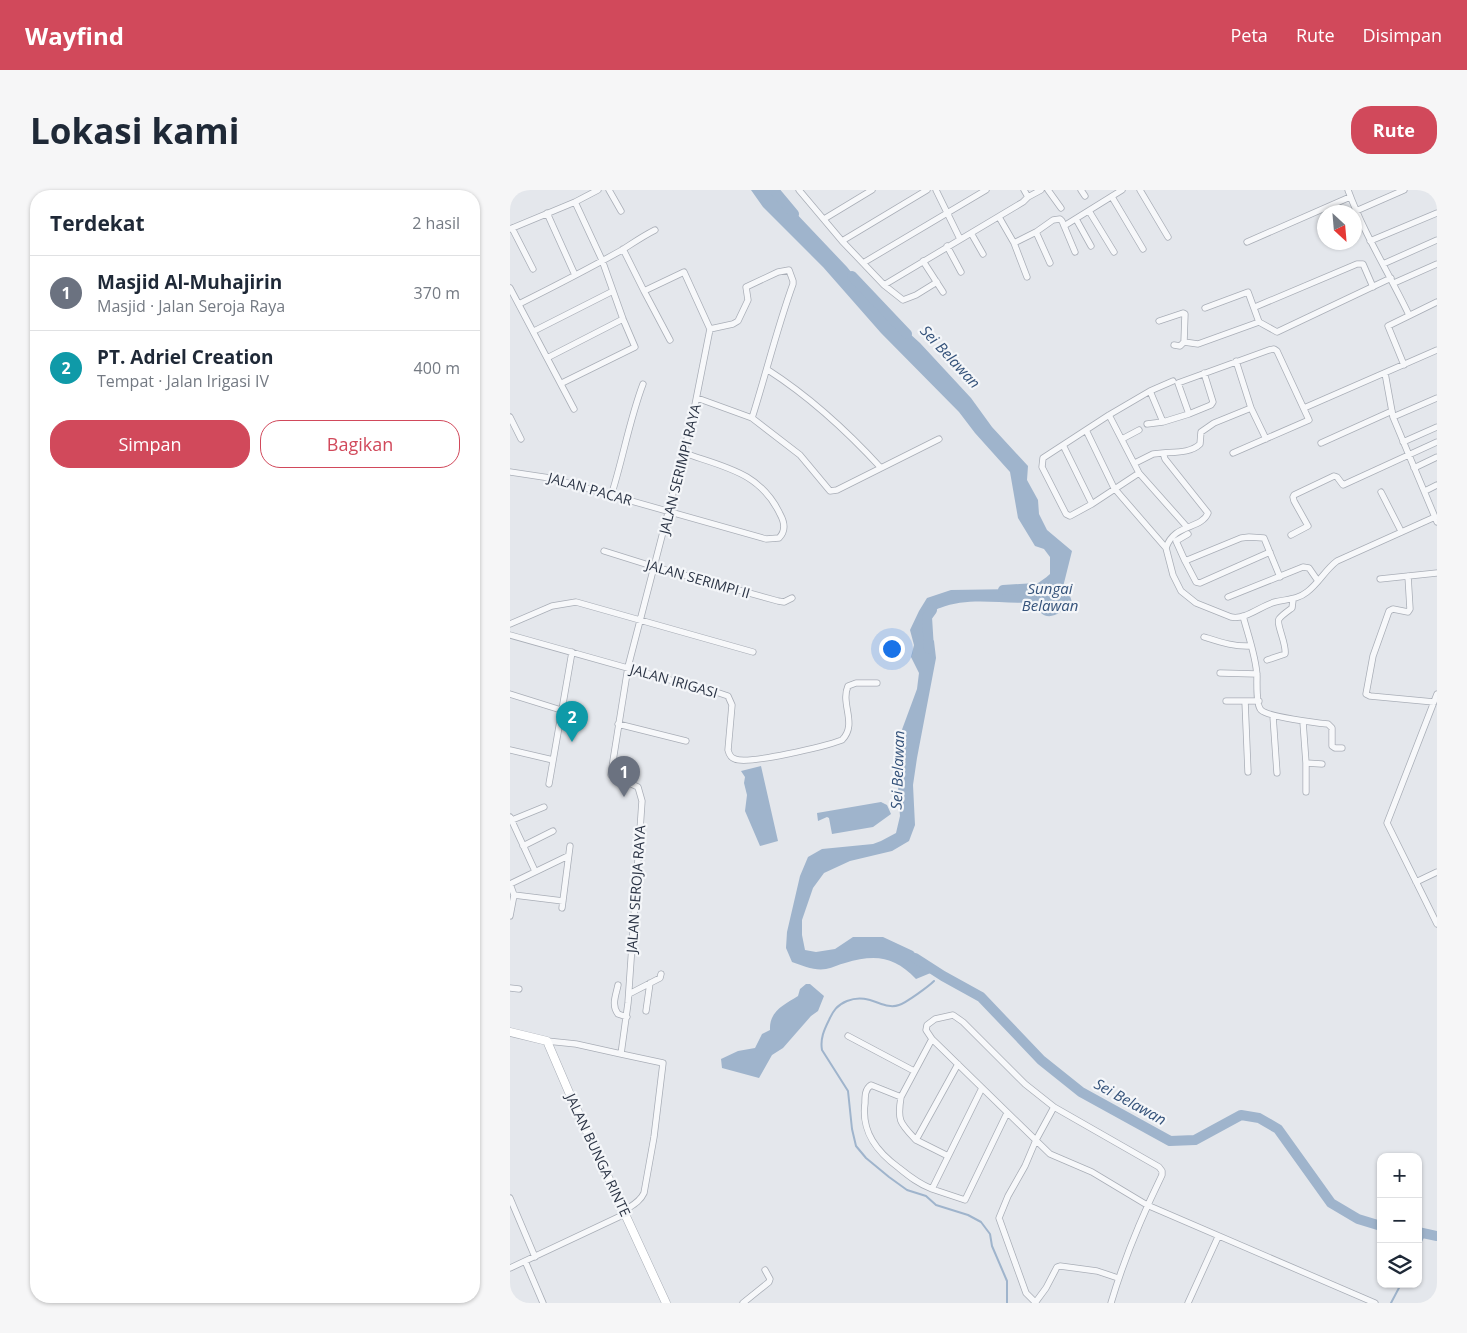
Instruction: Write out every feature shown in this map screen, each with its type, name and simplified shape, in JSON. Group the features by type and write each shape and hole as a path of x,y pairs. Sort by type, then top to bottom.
{"street":[{"path":"533,269 511,229 576,202 598,190"},
{"path":"609,190 622,212"},
{"path":"824,219 872,190"},
{"path":"842,241 926,190"},
{"path":"936,190 960,240"},
{"path":"863,263 986,190"},
{"path":"1024,190 1028,197"},
{"path":"884,285 1041,190"},
{"path":"1048,190 1062,208"},
{"path":"1081,190 1085,196"},
{"path":"1064,226 1122,190"},
{"path":"1140,190 1168,237"},
{"path":"1348,190 1353,205"},
{"path":"1362,209 1404,190"},
{"path":"803,191 842,241 884,285 903,300 916,295 937,282"},
{"path":"1112,197 1143,249"},
{"path":"1247,242 1350,197"},
{"path":"562,383 635,347 602,260 576,202"},
{"path":"1089,210 1114,252"},
{"path":"547,213 575,275"},
{"path":"1370,241 1437,213"},
{"path":"999,217 1014,243 1027,276"},
{"path":"1014,243 1036,232 1056,218 1060,219 1064,226 1075,252"},
{"path":"1076,219 1091,246"},
{"path":"1362,224 1409,315"},
{"path":"518,304 575,275 655,230"},
{"path":"1036,232 1050,263"},
{"path":"971,233 983,254"},
{"path":"1383,264 1437,240"},
{"path":"947,246 961,272"},
{"path":"623,249 670,340"},
{"path":"923,261 943,292"},
{"path":"1255,307 1356,264 1363,264 1373,287"},
{"path":"1205,308 1246,292 1250,294 1259,322 1278,332 1373,287 1437,264"},
{"path":"644,291 684,272 710,329 733,324 738,321 748,300 746,287 789,269 793,284 773,342 768,370 752,418"},
{"path":"510,288 562,383 574,409"},
{"path":"534,331 613,291"},
{"path":"1404,365 1388,326 1437,302"},
{"path":"1159,321 1185,314 1187,343"},
{"path":"547,358 623,319"},
{"path":"1174,345 1200,344 1259,322"},
{"name":"JALAN SERIMPI RAYA","path":"628,667 684,454 710,329"},
{"path":"1189,414 1178,383 1270,350 1274,349 1277,351 1309,421 1233,453"},
{"path":"1304,408 1437,350"},
{"path":"1236,361 1251,408 1266,439"},
{"path":"768,370 790,384 813,403 863,447 881,468"},
{"path":"1147,424 1163,422 1211,405 1213,402 1204,373"},
{"path":"1086,430 1114,488 1166,548 1176,584 1186,597 1196,603 1236,618 1274,602 1293,600 1308,591 1337,561 1401,531 1436,519 1392,414 1385,373"},
{"path":"1139,473 1073,516 1068,515 1042,467 1043,458 1109,415 1150,391 1174,381"},
{"path":"611,496 618,476 628,428 643,384"},
{"path":"1150,391 1163,422"},
{"path":"697,398 752,418 800,455 830,490 836,490 939,439"},
{"path":"1321,443 1437,398"},
{"path":"1135,463 1153,454 1183,452 1196,448 1200,444 1201,432 1214,424 1251,408"},
{"path":"1109,415 1139,473 1187,527"},
{"path":"510,417 521,439"},
{"path":"1403,442 1437,426"},
{"path":"1122,439 1139,430"},
{"path":"1290,535 1308,526 1294,501 1294,495 1334,476 1338,477 1343,484 1437,442"},
{"path":"1063,445 1092,504"},
{"path":"1163,453 1208,513 1203,520 1172,535 1166,548"},
{"name":"JALAN PACAR","path":"510,472 550,478 766,539 778,538 783,534 785,524 774,502 761,487 744,474 684,454"},
{"path":"1414,468 1437,457"},
{"path":"1424,492 1437,485"},
{"path":"1381,492 1401,531"},
{"path":"1188,534 1176,541 1196,582 1200,583 1270,552"},
{"path":"1185,561 1241,538 1249,536 1264,538 1280,577"},
{"name":"JALAN SERIMPI II","path":"604,551 778,601 784,602 792,598"},
{"path":"1228,597 1307,567 1318,581"},
{"path":"1380,579 1437,572"},
{"path":"1408,576 1410,611 1393,609 1389,611 1373,656 1366,694 1370,696 1434,702"},
{"path":"1267,660 1285,654 1283,636 1278,622 1292,608 1293,600"},
{"path":"510,624 552,606 576,602 754,652"},
{"path":"1244,616 1257,674 1259,701 1262,711 1273,716 1283,716 1303,722 1331,726 1332,746 1342,748"},
{"name":"JALAN IRIGASI","path":"510,635 728,696 732,705 729,755 734,759 741,760 757,759 842,740 847,734 849,725 846,692 848,686 856,683 877,683"},
{"path":"1204,637 1228,645 1251,646"},
{"path":"549,784 572,652"},
{"name":"JALAN SEROJA RAYA","path":"621,1054 629,994 642,801 638,787 611,775 628,667"},
{"path":"1220,673 1257,674"},
{"path":"510,694 562,710"},
{"path":"1437,694 1387,823 1437,924"},
{"path":"1226,701 1259,701"},
{"path":"1245,701 1248,772"},
{"path":"1273,716 1276,773"},
{"path":"1303,722 1306,792"},
{"path":"618,724 686,741"},
{"path":"510,750 553,760"},
{"path":"1306,763 1322,764"},
{"path":"535,871 511,819 544,806"},
{"path":"523,846 553,831"},
{"path":"562,908 570,846"},
{"path":"510,916 514,895 510,884 568,856"},
{"path":"1416,882 1437,872"},
{"path":"514,895 563,901"},
{"path":"629,994 660,978 662,974"},
{"path":"646,1011 650,983"},
{"path":"618,985 614,1009 618,1014 627,1017"},
{"path":"510,988 519,989"},
{"path":"1111,1303 1118,1278 1148,1205 1162,1175 1162,1171 1159,1167 1054,1107 1025,1084 963,1022 953,1015 935,1019 929,1023 926,1030 932,1039 1050,1154 1092,1172 1148,1205 1218,1237 1375,1303"},
{"path":"510,1032 548,1042 576,1044 663,1062 654,1137 642,1198 624,1212 510,1268"},
{"path":"848,1036 914,1071"},
{"path":"932,1039 901,1097 899,1118 916,1140 948,1156"},
{"name":"JALAN BUNGA RINTE","path":"548,1042 571,1097 666,1303"},
{"path":"916,1140 958,1064"},
{"path":"901,1097 877,1086 871,1085 868,1087 864,1107 865,1124 871,1140 886,1158 919,1184 965,1200 1007,1113"},
{"path":"932,1188 982,1088"},
{"path":"1054,1107 999,1218 1026,1293 1036,1303 1057,1267 1060,1266 1097,1271 1118,1278"},
{"path":"510,1198 535,1257"},
{"path":"1188,1303 1218,1237"},
{"path":"525,1261 543,1303"},
{"path":"743,1303 769,1282 770,1279 765,1270"}],"water":[{"name":"Sungai Belawan","path":"751,190 774,190 847,267 877,304 920,343 971,398 992,427 1028,466 1027,480 1038,500 1039,514 1047,530 1072,551 1063,587 1069,593 1072,602 1057,614 1047,616 1042,614 1034,602 963,602 935,610 928,617 927,633 934,641 936,658 913,785 915,825 909,841 892,851 850,861 824,873 813,888 802,920 805,950 816,952 835,949 853,937 883,937 913,951 933,972 916,979 908,971 892,961 883,959 866,958 822,969 809,968 792,962 786,948 787,932 800,876 808,857 822,849 873,844 896,833 900,816 898,793 900,735 917,689 919,673 911,657 914,645 910,630 927,598 951,590 1019,589 1028,587 1050,574 1050,557 1044,549 1035,546 1018,518 1010,472 959,412 881,333 823,267 763,207"},
{"path":"761,766 778,841 760,846 745,811 747,795 744,783 745,777 741,771"},
{"path":"881,802 887,805 891,814 873,827 832,834 829,818 818,821 817,813"},
{"path":"806,984 810,984 824,996 818,1011 811,1016 783,1048 772,1055 759,1078 722,1068 721,1059 738,1051 755,1048 762,1034 770,1030 770,1023 778,1009 798,996 800,989"}],"waterway":[{"name":"Sei Belawan","path":"774,190 794,214"},
{"name":"Sei Belawan","path":"852,276 907,334"},
{"name":"Sei Belawan","path":"1003,590 1036,588"},
{"name":"Sei Belawan","path":"929,649 927,617 932,610"},
{"name":"Sei Belawan","path":"915,958 981,997 1041,1060 1081,1092 1170,1141 1195,1140 1241,1115 1259,1118 1278,1129 1331,1203 1358,1219 1377,1225"},
{"path":"934,981 912,998 899,1005 887,1006 863,999 855,999 841,1004 834,1011 826,1027 822,1038 822,1050 848,1091 852,1129 856,1146 866,1158 907,1190 926,1196 936,1205 968,1215 981,1222 990,1234 992,1246 1007,1281 1007,1303"},
{"name":"Sei Belawan","path":"1422,1233 1437,1236"},
{"path":"1420,1243 1425,1233"},
{"path":"1391,1303 1399,1288"}],"place":[{"name":"PT. Adriel Creation","path":"572,742"},
{"name":"Masjid Al-Muhajirin","path":"624,797"}]}
